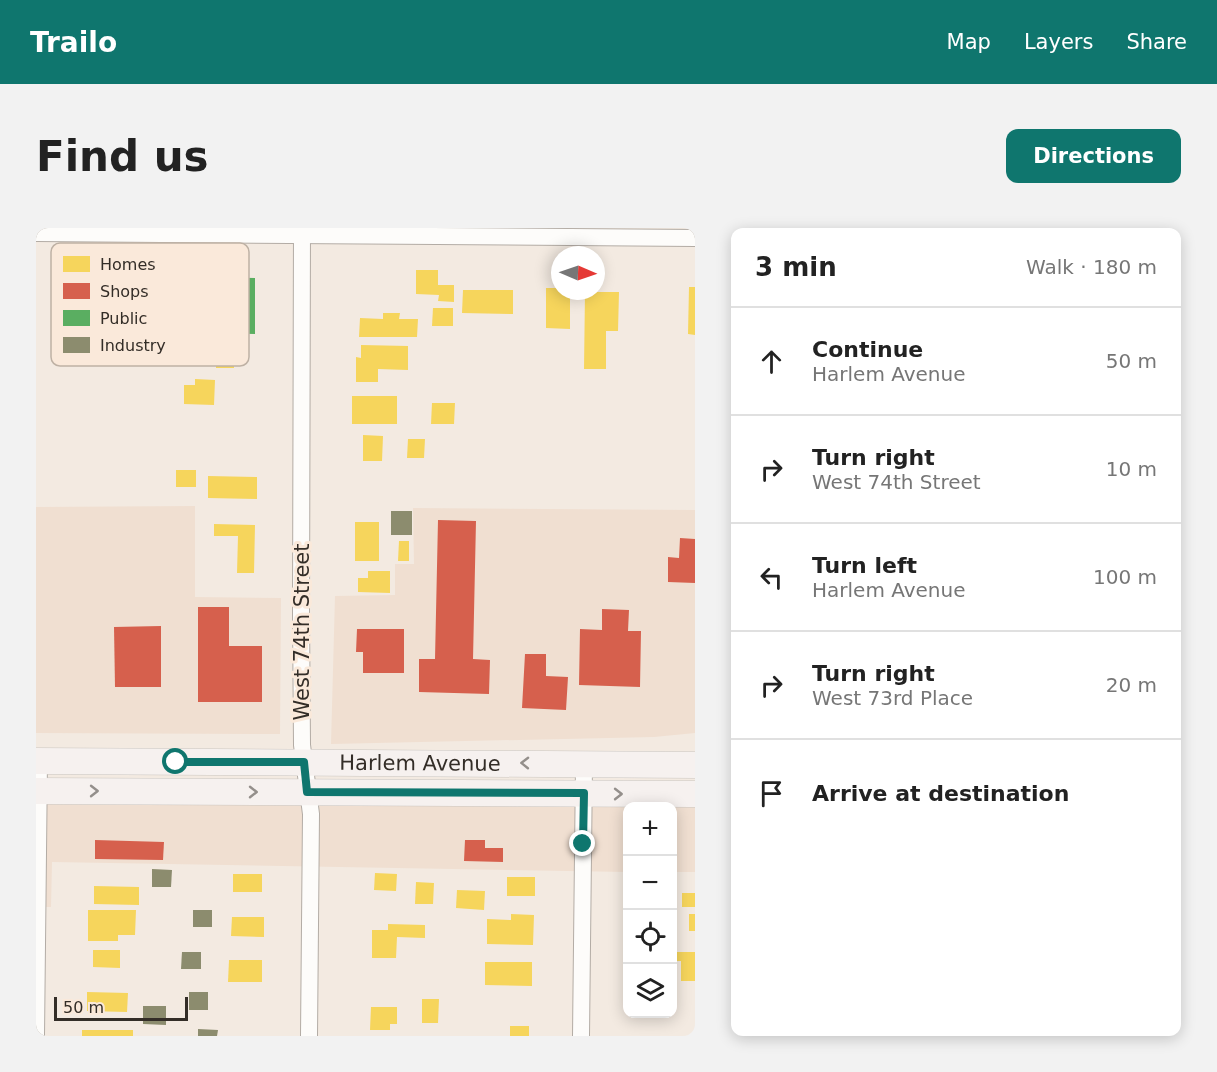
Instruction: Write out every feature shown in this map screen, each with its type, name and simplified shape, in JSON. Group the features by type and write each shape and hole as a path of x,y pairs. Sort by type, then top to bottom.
{"main road":[{"name":"Harlem Avenue","path":"37,761 695,765"},
{"name":"Harlem Avenue","path":"37,791 695,794"}],"street":[{"path":"36,233 302,231 695,238"},
{"name":"West 74th Street","path":"302,231 301,614 304,762 311,814 309,1036"},
{"path":"36,1036 37,761"},
{"path":"581,1036 584,764"}],"shaded area":[{"path":"195,506 195,597 281,598 280,734 36,733 36,507"},
{"path":"413,508 695,510 695,733 654,737 331,744 335,596 395,595 395,564 414,564"},
{"path":"36,804 623,806 623,872 52,862 51,907 36,907"},
{"path":"677,807 695,807 695,872 677,872"}],"building: Homes":[{"path":"416,270 438,270 438,285 454,285 454,302 438,301 439,295 416,294"},
{"path":"689,287 695,287 695,335 688,334"},
{"path":"546,288 551,288 551,300 570,300 570,329 546,328"},
{"path":"463,290 513,290 513,314 462,313"},
{"path":"605,292 619,292 618,331 606,331 606,369 584,369 585,300 605,300"},
{"path":"433,308 453,308 453,326 432,326"},
{"path":"383,313 400,313 399,319 418,319 417,337 359,337 360,318 383,319"},
{"path":"361,345 408,346 408,370 378,369 378,382 356,382 356,357 361,358"},
{"path":"216,366 234,366 234,368 216,368"},
{"path":"195,379 215,380 214,405 184,404 184,385 195,385"},
{"path":"352,396 397,396 397,424 352,424"},
{"path":"432,403 455,403 454,424 431,424"},
{"path":"363,435 383,436 382,461 363,461"},
{"path":"408,439 425,439 424,458 407,458"},
{"path":"176,470 196,470 196,487 176,487"},
{"path":"208,476 257,477 257,499 208,498"},
{"path":"355,522 379,522 379,561 355,561"},
{"path":"214,524 255,525 254,573 237,573 238,536 214,536"},
{"path":"399,541 409,541 409,561 398,561"},
{"path":"368,571 390,571 390,593 358,592 358,578 368,578"},
{"path":"375,873 397,874 396,891 374,890"},
{"path":"233,874 262,874 262,892 233,892"},
{"path":"507,877 535,877 535,896 507,896"},
{"path":"416,882 434,883 433,904 415,904"},
{"path":"94,886 139,887 139,905 94,904"},
{"path":"457,890 485,891 484,910 456,908"},
{"path":"682,893 695,893 695,907 682,907"},
{"path":"88,910 136,910 135,935 118,935 118,941 88,941"},
{"path":"511,914 534,915 533,945 487,944 487,919 511,920"},
{"path":"689,914 695,914 695,931 689,931"},
{"path":"232,917 264,917 264,937 231,936"},
{"path":"388,924 425,925 425,938 397,937 396,958 372,958 372,930 388,930"},
{"path":"93,950 120,950 120,968 93,967"},
{"path":"677,952 695,952 695,981 681,981 681,961 677,961"},
{"path":"229,960 262,960 262,982 228,982"},
{"path":"485,962 532,962 532,986 485,985"},
{"path":"87,992 128,993 127,1012 87,1011"},
{"path":"422,999 439,999 438,1023 422,1023"},
{"path":"371,1007 397,1007 397,1024 390,1024 390,1030 370,1030"},
{"path":"510,1026 529,1026 529,1036 510,1036"},
{"path":"82,1030 133,1030 133,1036 82,1036"}],"building: Shops":[{"path":"438,520 476,521 473,659 490,660 489,694 419,692 419,659 435,659"},
{"path":"680,538 695,539 695,583 668,582 668,557 679,558"},
{"path":"198,607 229,607 229,646 262,646 262,702 198,702"},
{"path":"602,609 629,610 628,631 641,631 640,687 579,685 580,629 602,630"},
{"path":"161,626 161,687 115,687 114,627"},
{"path":"357,629 404,629 404,673 363,673 363,652 356,652"},
{"path":"525,654 546,654 546,676 568,677 566,710 522,708"},
{"path":"95,840 164,842 163,860 95,859"},
{"path":"465,840 485,840 485,848 503,848 503,862 464,861"}],"building: Public":[{"path":"249,278 255,278 255,334 249,334"}],"building: Industry":[{"path":"391,511 412,511 412,535 391,535"},
{"path":"152,869 172,870 171,887 152,887"},
{"path":"193,910 212,910 212,927 193,927"},
{"path":"182,952 201,952 201,969 181,969"},
{"path":"189,992 208,992 208,1010 189,1010"},
{"path":"143,1006 166,1006 166,1025 143,1024"},
{"path":"198,1029 218,1030 217,1036 198,1036"}],"route":[{"path":"176,762 304,762 307,792 584,793 583,844"}]}
